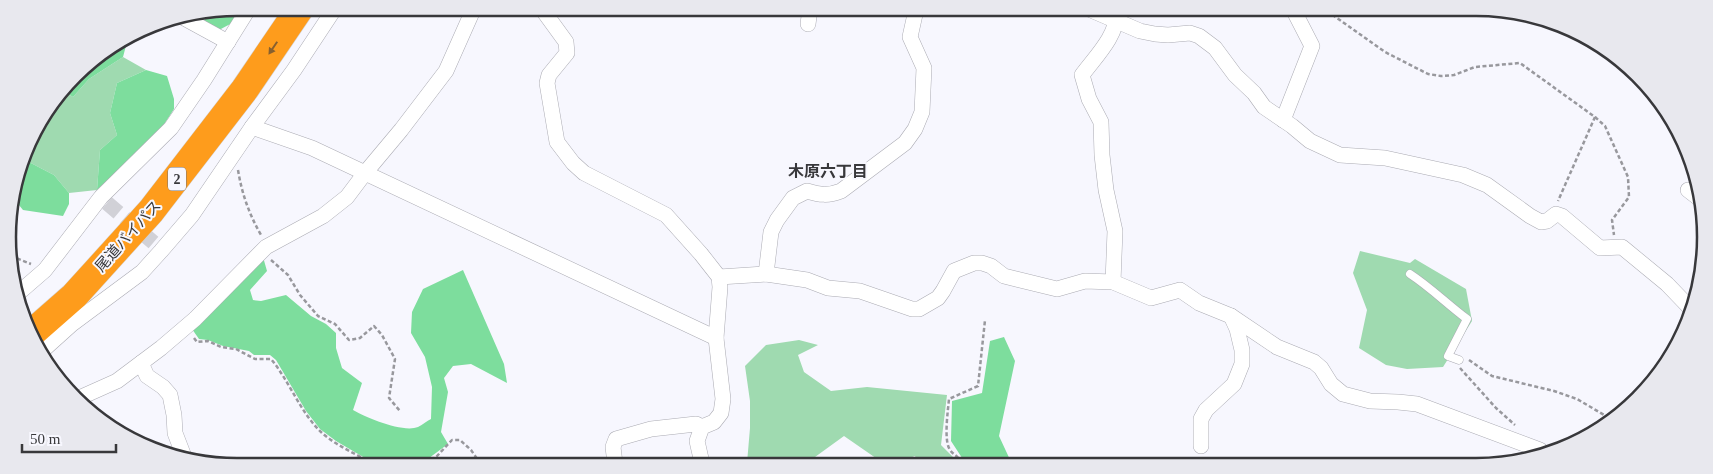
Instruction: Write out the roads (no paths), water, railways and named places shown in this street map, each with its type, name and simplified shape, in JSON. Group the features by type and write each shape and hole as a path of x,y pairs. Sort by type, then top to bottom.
{"highway":[{"name":"尾道バイパス","path":"36,329 50,305 140,205 191,136 272,16"},
{"name":"尾道バイパス","path":"36,329 74,296 167,191 245,90 295,16"}],"street":[{"path":"23,289 45,270 104,200 171,128 244,16"},
{"path":"46,347 72,324 142,272 158,247 192,215 330,16"},
{"path":"84,396 117,381 141,363 186,326 266,247 323,216 347,197 402,130 446,71 470,16"},
{"path":"548,16 566,42 567,53 549,75 547,82 557,142 573,163 584,173 666,215 719,277 716,338 723,399 721,413 714,422 702,427 697,441 701,458"},
{"path":"766,274 770,232 793,198 807,191 820,195 831,195 841,191 905,143 916,129 922,112 924,68 910,37 915,16"},
{"path":"1113,282 1115,231 1103,164 1101,122 1089,99 1082,75 1114,32 1117,16"},
{"path":"1118,16 1140,31 1168,35 1190,33 1199,36 1215,48 1235,75 1254,93 1264,107 1310,141 1340,155 1385,158 1463,175 1488,185 1541,222 1547,221 1556,214 1562,216 1600,248 1622,247 1667,284 1686,304"},
{"path":"1283,120 1312,46 1297,16"},
{"path":"190,21 228,42"},
{"path":"252,127 312,148 716,338"},
{"path":"1688,190 1693,194"},
{"path":"719,277 766,274 807,280 828,288 860,291 912,309 919,309 938,298 954,271 974,263 991,266 1004,276 1057,289 1085,281 1113,282 1151,298 1180,290 1199,303 1230,316 1277,347 1314,362 1321,368 1331,384 1343,394 1370,400 1416,404 1537,449"},
{"path":"1201,446 1201,419 1206,410 1234,384 1242,364 1242,350 1237,329 1230,316"},
{"path":"141,363 147,376 163,387 170,395 175,433 182,450"},
{"path":"614,458 612,447 616,439 651,429 696,424 702,427"}],"lane":[{"path":"1410,274 1428,286 1467,319 1448,356 1459,360"}],"tunnel":[{"path":"107,203 154,243"}],"district":[{"name":"木原六丁目","path":"828,171"}]}
